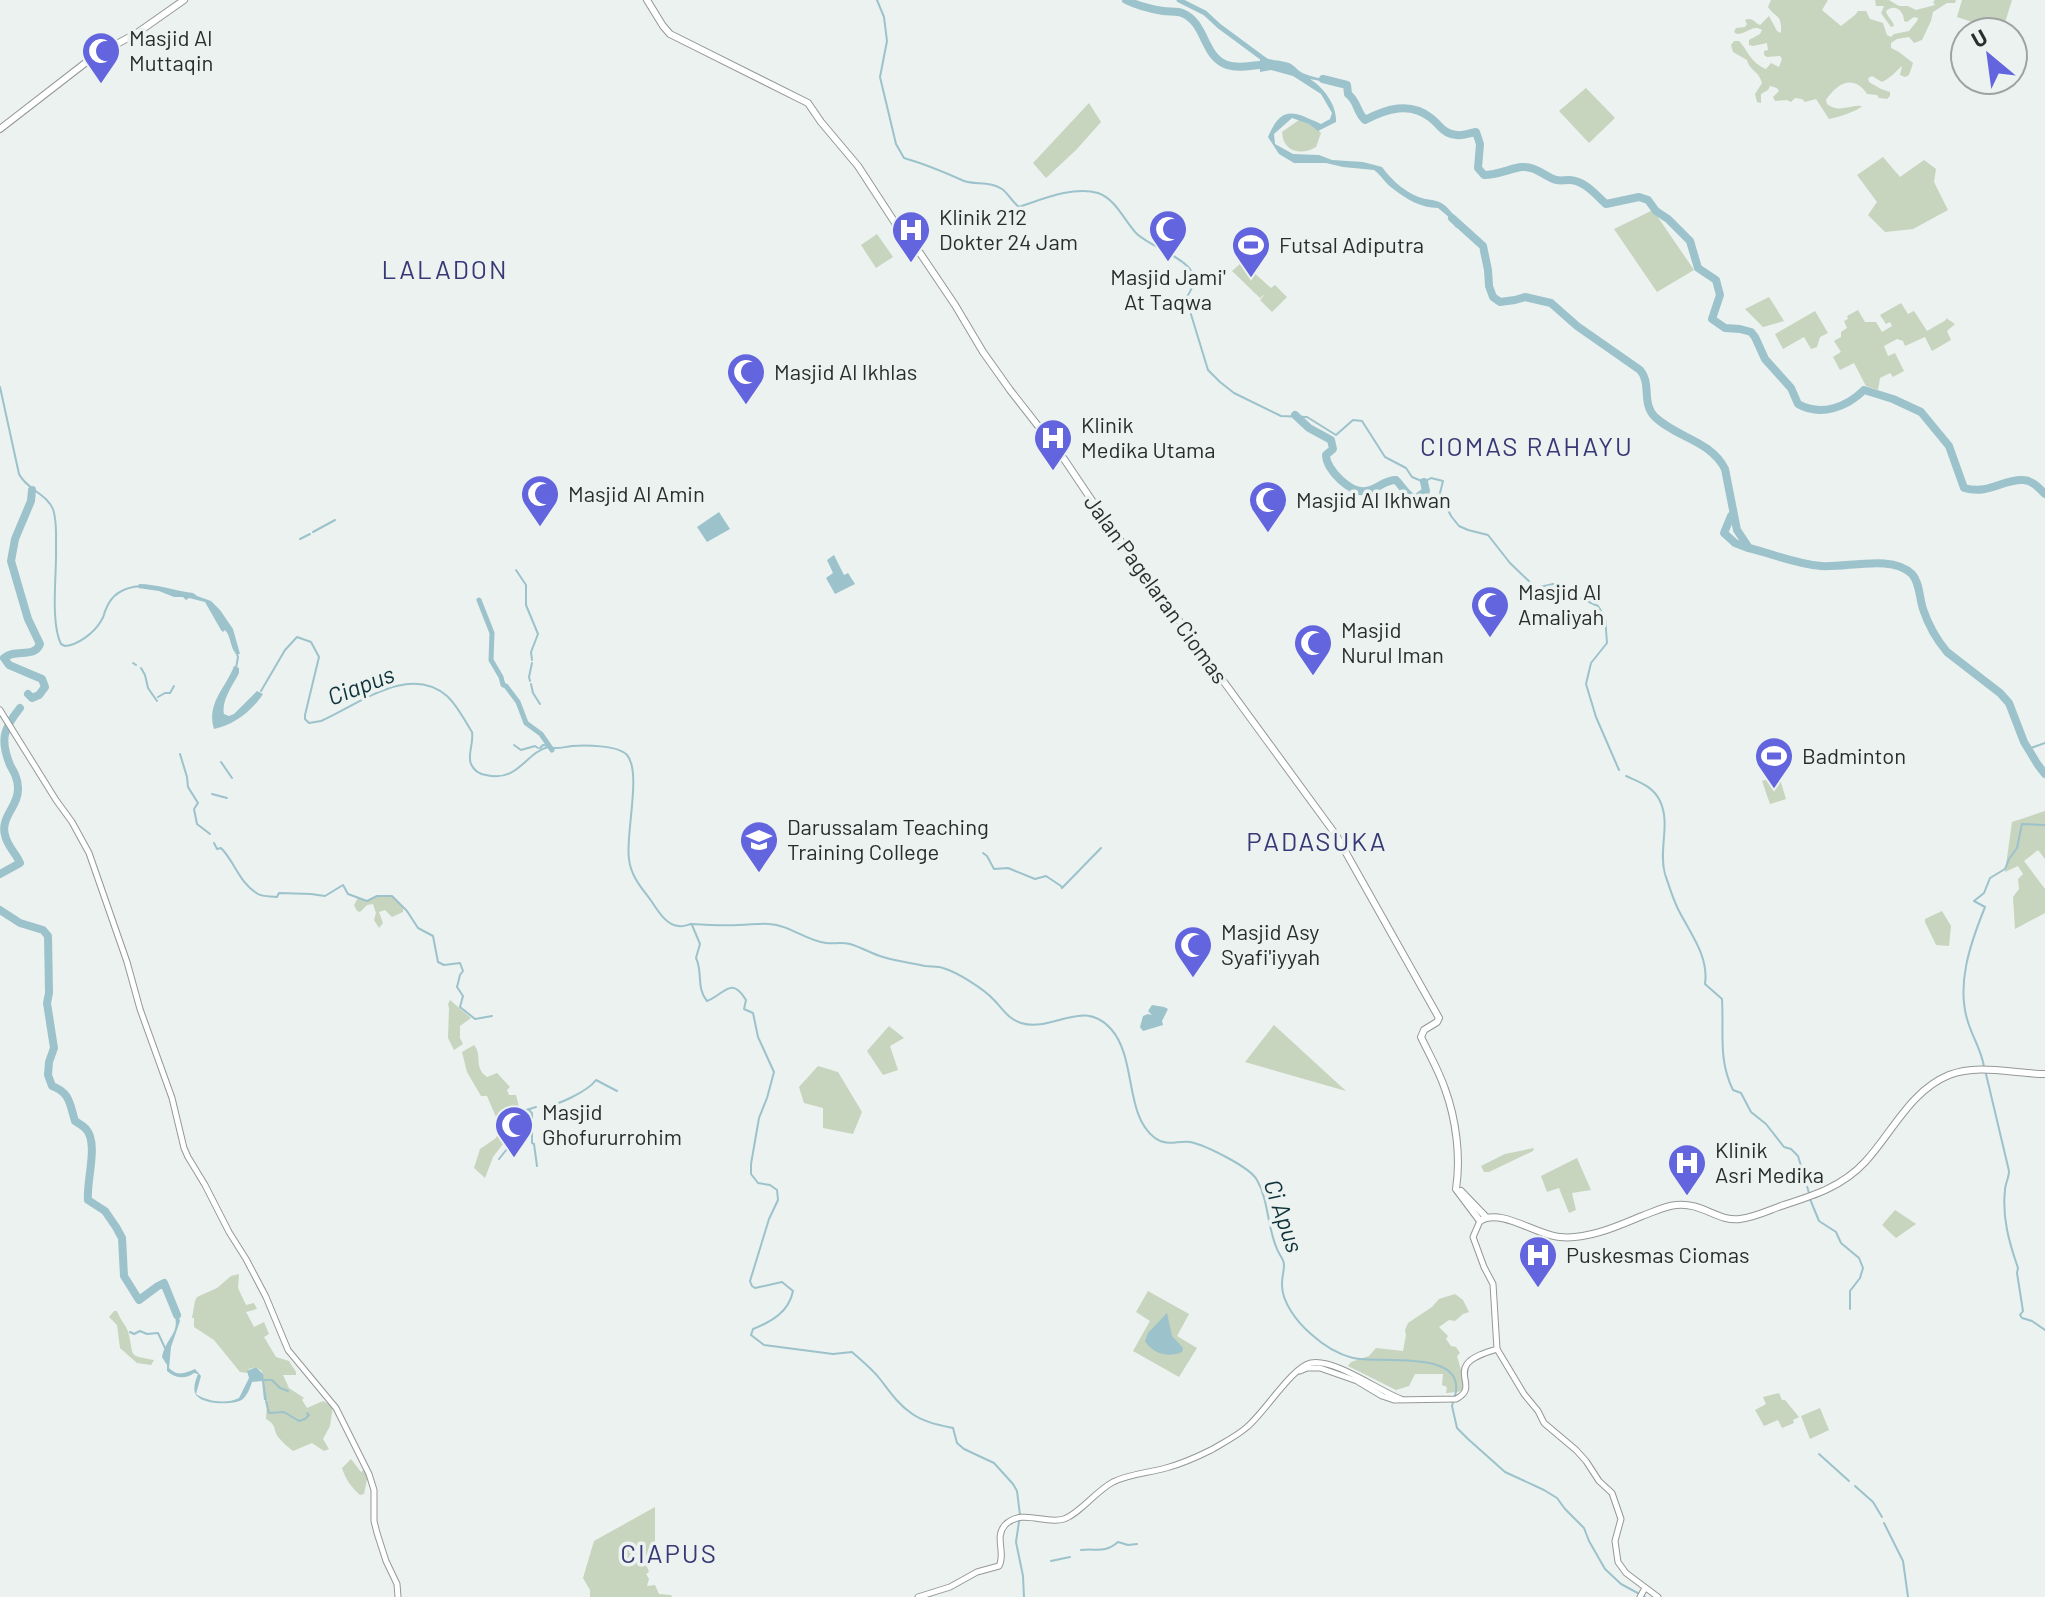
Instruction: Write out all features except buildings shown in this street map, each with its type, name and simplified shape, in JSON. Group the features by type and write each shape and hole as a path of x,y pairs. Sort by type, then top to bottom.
{"main road":[{"path":"0,129 93,57 137,33 184,0"},
{"name":"Jalan Pagelaran Ciomas","path":"647,0 670,34 808,103 858,166 903,235 920,253 1010,390 1064,459 1168,607 1336,835 1439,1018 1424,1030 1421,1037 1451,1107 1456,1135 1457,1184 1483,1219"},
{"path":"1483,1219 1499,1217 1550,1236 1572,1238 1674,1205 1701,1207 1735,1220 1755,1216 1837,1185 1865,1162 1899,1118 1927,1089 1947,1076 1979,1069 2045,1074"}],"street":[{"path":"0,710 72,822 93,861 172,1098 188,1157 266,1297 288,1350 336,1408 366,1467 374,1490 374,1521 386,1561 397,1584 398,1597"},
{"path":"1483,1219 1473,1237 1493,1284 1497,1349 1544,1423 1576,1450 1612,1493 1621,1521 1615,1541 1618,1562 1643,1592 1658,1597"},
{"path":"918,1597 999,1566 1001,1534 1012,1520 1024,1517 1064,1519 1114,1482 1169,1467 1214,1448 1248,1426 1299,1368 1310,1363 1317,1362 1350,1373 1401,1399 1456,1399 1462,1397 1466,1389 1467,1365 1478,1356 1497,1349"}],"green space":[{"path":"1771,0 1828,0 1822,10 1841,26 1858,11 1866,11 1870,19 1883,23 1887,35 1891,37 1909,31 1918,18 1907,22 1898,9 1889,9 1886,11 1894,26 1891,27 1881,13 1884,6 1876,6 1875,0 1889,0 1916,10 1935,5 1935,0 1956,0 1933,12 1922,40 1914,43 1909,37 1891,43 1891,48 1913,63 1909,75 1905,77 1900,75 1902,66 1882,82 1872,76 1868,78 1869,82 1890,92 1887,99 1867,94 1857,84 1840,85 1830,94 1827,104 1840,108 1862,106 1829,119 1816,99 1805,102 1795,98 1791,102 1775,101 1773,97 1779,91 1770,86 1761,94 1761,103 1757,102 1755,94 1762,83 1761,79 1747,60 1733,52 1731,45 1739,41 1753,60 1766,69 1771,63 1779,67 1780,56 1764,55 1764,51 1768,50 1767,43 1749,45 1749,40 1762,30 1755,28 1741,34 1734,32 1736,28 1745,27 1745,20 1751,19 1760,25 1769,16 1781,33 1779,19 1768,7"},
{"path":"1962,0 2012,0 2007,16 1957,16"},
{"path":"1586,88 1615,118 1589,143 1559,111"},
{"path":"1089,103 1101,122 1046,178 1033,163"},
{"path":"1299,120 1311,123 1321,133 1316,147 1310,150 1289,148 1283,139 1282,132"},
{"path":"1883,157 1900,177 1924,160 1936,169 1934,182 1948,210 1913,229 1885,232 1868,215 1877,202 1857,175"},
{"path":"1653,210 1694,270 1657,292 1614,229"},
{"path":"877,234 893,257 876,268 861,245"},
{"path":"1242,262 1271,288 1275,285 1287,297 1272,312 1260,300 1265,294 1260,298 1232,271"},
{"path":"1769,297 1784,321 1763,327 1745,309"},
{"path":"1901,303 1908,314 1914,311 1927,331 1946,318 1955,324 1947,331 1951,340 1932,351 1925,337 1905,346 1903,341 1897,339 1884,346 1888,356 1895,353 1904,371 1893,377 1890,373 1880,378 1878,390 1866,386 1854,363 1840,370 1833,357 1841,352 1834,341 1847,328 1844,321 1848,319 1847,316 1858,310 1865,322 1876,322 1882,332 1892,326 1890,322 1886,324 1880,315"},
{"path":"1815,311 1828,333 1820,337 1817,347 1811,349 1804,337 1783,349 1775,334"},
{"name":"Badminton","path":"1779,776 1786,799 1770,804 1762,781"},
{"path":"2045,811 2045,859 2038,850 2024,861 2045,889 2045,913 2015,929 2013,897 2019,889 2018,879 2023,874 2018,866 2005,872 2012,822"},
{"path":"377,896 392,896 403,908 403,912 392,917 385,910 379,912 383,923 379,928 374,920 376,913 373,904 360,912 354,905 358,898 367,901"},
{"path":"1942,911 1951,926 1949,946 1936,945 1925,922 1925,919"},
{"path":"450,1000 471,1018 460,1026 463,1044 454,1050 448,1038"},
{"path":"1274,1025 1346,1091 1245,1062"},
{"path":"889,1026 904,1038 890,1046 898,1070 883,1075 867,1051"},
{"path":"474,1045 483,1073 487,1077 497,1073 510,1087 507,1090 509,1095 516,1095 519,1107 514,1113 505,1114 502,1110 496,1117 487,1096 481,1096 467,1072 462,1052"},
{"path":"818,1066 838,1072 862,1112 853,1134 823,1128 823,1108 804,1103 799,1087"},
{"path":"510,1121 506,1140 493,1157 485,1178 474,1168 480,1149 496,1138 500,1126 498,1122"},
{"path":"1534,1148 1489,1172 1484,1172 1481,1166 1505,1154"},
{"path":"1577,1158 1591,1190 1572,1193 1576,1210 1569,1213 1559,1188 1547,1192 1541,1176"},
{"path":"1895,1210 1916,1224 1896,1238 1882,1225"},
{"path":"239,1274 238,1288 246,1305 254,1303 257,1309 246,1312 254,1327 264,1322 269,1334 264,1337 276,1357 289,1361 296,1372 296,1375 283,1375 289,1388 304,1398 302,1400 307,1408 323,1401 333,1406 330,1426 323,1439 329,1449 324,1451 312,1443 293,1451 286,1445 266,1419 267,1400 262,1371 256,1367 247,1373 240,1372 214,1340 194,1327 192,1318 197,1297"},
{"path":"1148,1291 1189,1314 1177,1336 1197,1348 1179,1377 1133,1351 1150,1321 1136,1312"},
{"path":"1455,1294 1463,1300 1469,1312 1439,1327 1448,1336 1446,1339 1451,1346 1460,1353 1457,1356 1464,1389 1446,1393 1447,1387 1442,1385 1443,1374 1415,1374 1409,1386 1396,1390 1348,1366 1369,1356 1376,1348 1403,1351 1408,1323 1439,1299"},
{"path":"117,1311 127,1329 132,1352 154,1360 151,1365 137,1363 120,1348 117,1325 109,1317"},
{"path":"1779,1393 1799,1417 1782,1428 1778,1420 1764,1426 1755,1410 1766,1404 1763,1397"},
{"path":"1820,1408 1829,1430 1810,1439 1801,1416"},
{"path":"351,1459 361,1472 365,1469 368,1474 364,1494 360,1495 354,1489 342,1468"},
{"path":"655,1507 655,1554 646,1555 649,1572 646,1574 649,1579 647,1586 655,1585 659,1594 672,1597 590,1597 590,1590 583,1578 594,1541"}],"water":[{"path":"1260,59 1289,63 1309,76 1338,82 1310,79 1329,98 1336,122 1318,131 1292,118 1274,134 1275,144 1293,154 1319,155 1332,160 1382,167 1407,191 1443,204 1460,225 1456,228 1438,208 1420,205 1403,196 1374,170 1326,163 1294,163 1279,154 1268,137 1278,119 1296,114 1321,124 1330,119 1332,113 1321,94 1293,76 1271,70 1260,72"},
{"path":"719,512 730,529 707,542 697,527"},
{"path":"834,555 844,575 848,573 855,584 835,594 826,578 833,573 827,560"},
{"path":"139,584 193,593 211,601 233,629 240,654 236,654 227,632 221,630 205,602 138,588"},
{"path":"234,666 239,668 239,673 226,698 224,714 234,714 257,691 263,694 242,716 214,729 215,703"},
{"path":"1152,1005 1168,1009 1163,1025 1143,1031 1140,1027 1143,1016 1152,1015 1148,1011"},
{"path":"175,1305 180,1321 171,1347 169,1368 179,1373 195,1369 201,1376 196,1394 223,1401 239,1398 249,1378 247,1371 256,1367 263,1374 267,1400 264,1400 262,1381 252,1382 239,1401 225,1403 203,1400 198,1397 195,1393 198,1374 180,1377 167,1371 162,1357 175,1329 172,1306"},
{"path":"1167,1313 1172,1336 1183,1348 1177,1354 1157,1352 1145,1341 1148,1333"}],"waterway":[{"path":"877,0 884,17 887,41 880,77 896,144 904,158 964,181 997,187 1019,207 1068,192 1088,191 1104,196 1115,205 1137,234 1190,269 1193,284 1186,298 1208,370 1220,382 1234,393 1281,416 1307,417 1336,435 1353,420 1362,421 1385,457 1424,482 1431,478 1443,481 1440,493 1459,526 1488,535 1510,563 1536,588 1553,584 1563,586 1571,594 1598,606 1605,617 1607,643 1591,663 1586,684 1596,717 1619,770"},
{"path":"1126,0 1190,17 1213,55 1227,65 1271,65"},
{"path":"1179,0 1205,13 1265,60"},
{"path":"1323,79 1347,85 1348,94 1365,120 1390,110 1406,108 1423,113 1452,134 1476,132 1480,144 1478,168 1484,175 1525,167 1556,180 1580,182 1606,204 1639,197 1648,200 1690,241 1698,268 1716,280 1720,295 1712,319 1725,328 1751,332 1765,359 1791,388 1798,404 1825,410 1850,401 1864,390 1893,399 1921,412 1949,446 1964,488 1981,490 2026,480 2045,494"},
{"path":"1452,218 1483,246 1493,297 1500,302 1525,297 1551,303 1577,326 1640,370 1644,375 1648,406 1655,417 1719,459 1725,469 1737,530 1749,548 1812,565 1881,563 1903,568 1912,574 1925,615 1940,642 1947,652 2009,703 2024,742 2045,774"},
{"name":"Ciapus","path":"0,387 19,474 53,509 56,532 55,610 61,644 70,645 85,638 98,625 115,595 124,589 141,586"},
{"path":"1295,415 1309,428 1331,440 1333,449 1326,455 1327,461 1335,474 1353,489 1366,491 1396,480 1415,499 1426,491 1424,482"},
{"path":"28,694 32,698 39,695 45,687 42,679 9,665 4,658 33,651 40,644 28,619 11,561 15,539 31,501 32,490"},
{"path":"1731,516 1724,533 1735,543 1748,548"},
{"path":"313,532 335,520"},
{"path":"300,539 310,534"},
{"path":"516,570 526,585 526,605 538,634 531,652 532,660"},
{"path":"479,600 492,633 491,660 503,685 518,702 526,723 541,734 552,750"},
{"name":"Ciapus","path":"261,691 285,650 297,637 311,642 319,657 305,715 309,723 321,721 384,690 416,684 432,687 447,696 457,708 472,732 471,764 481,774 506,775 548,747 616,749 627,755 633,775 628,849 630,865 641,887 671,924 777,925 819,942 850,944 879,956 949,970 984,991 1009,1016 1021,1023 1045,1024 1079,1016 1100,1020 1119,1041 1134,1101 1145,1128 1164,1142 1190,1142 1206,1147 1237,1163 1257,1180 1274,1241 1284,1263 1284,1297 1301,1324 1325,1345 1353,1358 1435,1364 1448,1371 1455,1381 1455,1396"},
{"name":"Ciapus","path":"236,651 236,668"},
{"path":"530,681 532,663"},
{"path":"141,668 148,688 157,701"},
{"path":"531,684 540,704"},
{"path":"158,697 170,693 174,686"},
{"path":"0,874 20,863 4,829 18,794 17,779 4,742 10,722 20,708"},
{"path":"2028,749 2045,743"},
{"path":"514,745 521,750 538,748"},
{"name":"Ciapus","path":"540,748 550,746"},
{"path":"180,754 188,787 198,803 194,809 197,824 210,834"},
{"path":"221,762 232,778"},
{"path":"1626,776 1645,785 1660,801 1665,828 1665,874 1676,905 1701,954 1705,984 1722,999 1723,1057 1728,1079 1733,1090 1741,1093 1751,1112 1766,1124 1784,1147 1798,1156 1809,1193"},
{"path":"212,794 227,798"},
{"path":"1984,1067 1969,1025 1963,996 1966,966 1985,907 1974,901 1984,893 1990,878 2005,869 2017,848 2022,824 2045,825"},
{"path":"214,843 226,854 246,884 260,895 325,896 343,885 348,894 367,901 377,896 392,896 418,928 433,936 438,962 444,965 460,963 463,971 457,987 463,996 460,1007 475,1019 492,1016"},
{"path":"983,853 994,869 1008,868 1035,879 1046,876 1062,888 1101,848"},
{"path":"0,910 20,923 43,930 48,936 47,1003 54,1048 48,1075 52,1086 68,1100 75,1121 90,1135 92,1153 88,1200 105,1211 122,1238 124,1276 139,1300 164,1283 177,1315"},
{"path":"692,925 700,944 696,958 704,996 707,1001 732,988 741,993 746,1000 744,1009 753,1013 758,1037 774,1072 759,1118 751,1174 758,1183 777,1190 778,1200 750,1281 755,1288 782,1282 793,1291 788,1305 773,1319 753,1329 751,1335 764,1345 833,1354 852,1352 906,1409 926,1421 953,1428 957,1443 964,1449 994,1463 1017,1491 1020,1515 1016,1542 1024,1597"},
{"path":"1986,1074 2009,1171 2004,1210 2018,1268 2023,1311 2020,1315 2045,1330"},
{"path":"543,1107 572,1097 596,1080 617,1091"},
{"path":"499,1159 507,1149 503,1135 509,1127 508,1115 515,1114 519,1108 523,1111 536,1107"},
{"path":"529,1110 532,1113 532,1143 537,1166"},
{"path":"1810,1199 1819,1221 1836,1232 1841,1243 1859,1258 1863,1268 1850,1291 1850,1309"},
{"path":"130,1332 158,1333 165,1348"},
{"path":"264,1380 272,1380 288,1391"},
{"path":"266,1401 269,1413 284,1412 299,1421 305,1419 309,1415 307,1413"},
{"name":"Ci Apus","path":"1453,1402 1457,1428 1505,1472 1557,1498 1584,1528 1605,1569 1621,1584 1645,1597"},
{"path":"1819,1454 1849,1481"},
{"path":"1855,1486 1873,1502 1882,1517"},
{"path":"1884,1523 1903,1561 1908,1597"},
{"path":"1081,1550 1104,1549 1118,1542 1137,1544"},
{"path":"1051,1561 1070,1557"}],"place":[{"name":"Masjid Al Muttaqin","path":"101,85"},
{"name":"Masjid Jami' At Taqwa","path":"1168,263"},
{"name":"Klinik 212 Dokter 24 Jam","path":"911,264"},
{"name":"Futsal Adiputra","path":"1251,279"},
{"name":"Masjid Al Ikhlas","path":"746,406"},
{"name":"Klinik Medika Utama","path":"1053,472"},
{"name":"Masjid Al Amin","path":"540,528"},
{"name":"Masjid Al Ikhwan","path":"1268,534"},
{"name":"Masjid Al Amaliyah","path":"1490,639"},
{"name":"Masjid Nurul Iman","path":"1313,677"},
{"name":"Badminton","path":"1774,790"},
{"name":"Darussalam Teaching Training College","path":"759,874"},
{"name":"Masjid Asy Syafi'iyyah","path":"1193,979"},
{"name":"Masjid Ghofururrohim","path":"514,1159"},
{"name":"Klinik Asri Medika","path":"1687,1197"},
{"name":"Puskesmas Ciomas","path":"1538,1289"}],"district":[{"name":"LALADON","path":"445,270"},
{"name":"CIOMAS RAHAYU","path":"1527,447"},
{"name":"PADASUKA","path":"1317,842"},
{"name":"CIAPUS","path":"669,1554"}]}
